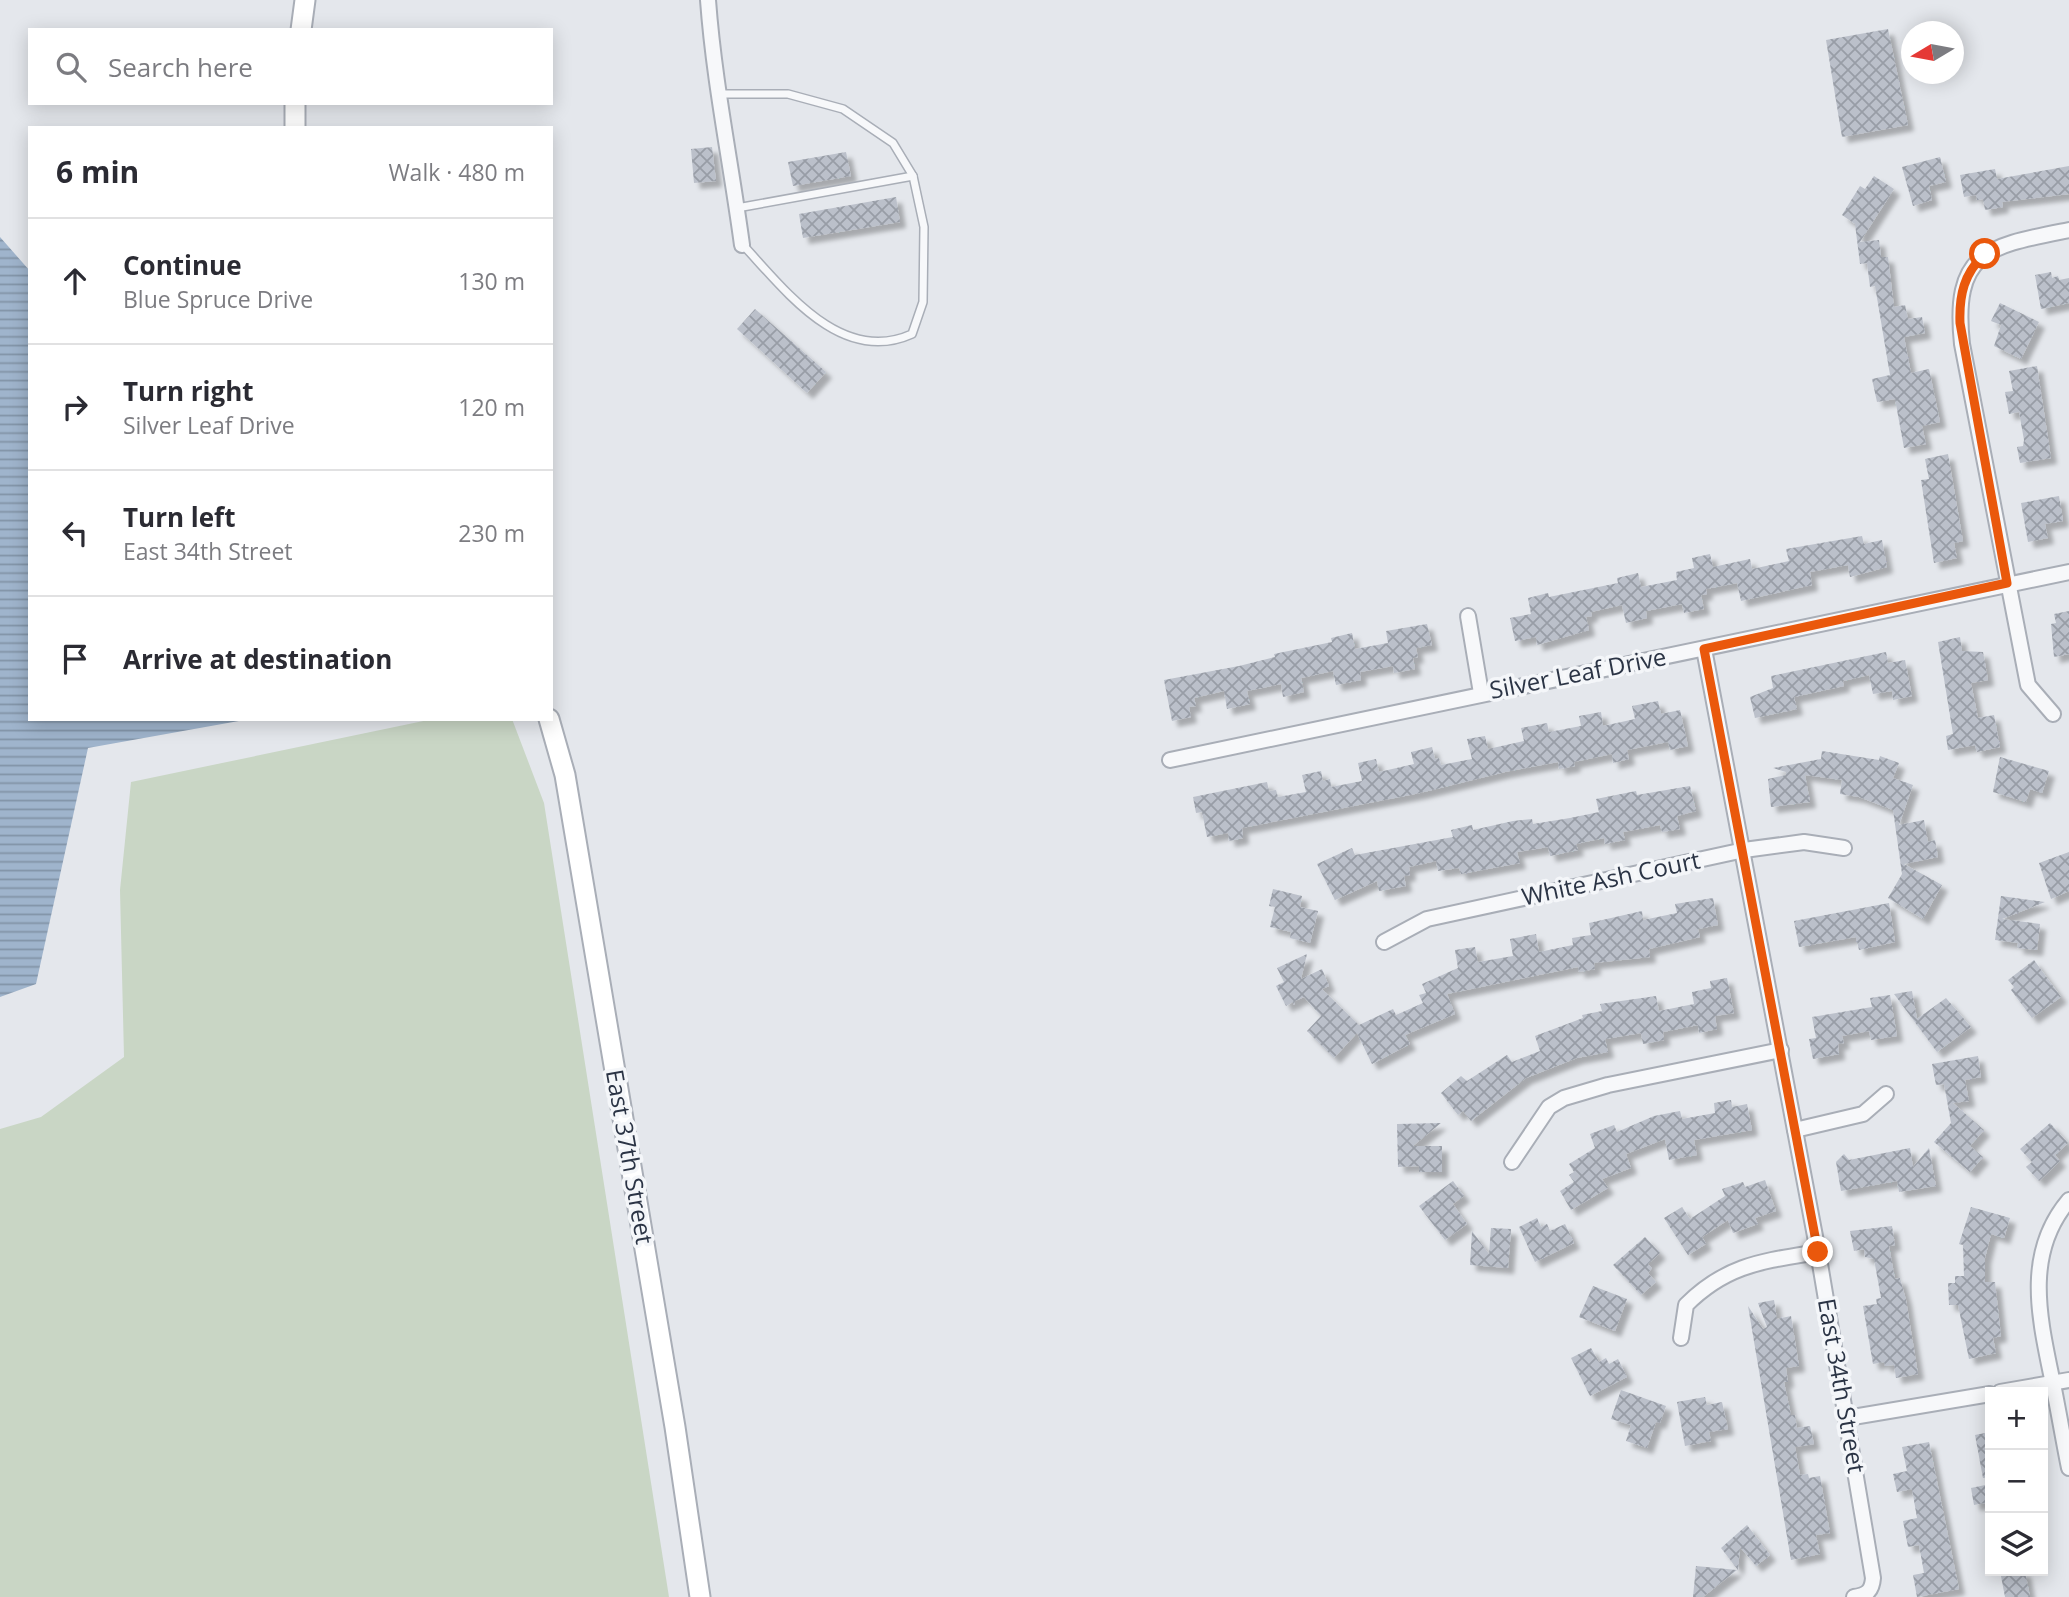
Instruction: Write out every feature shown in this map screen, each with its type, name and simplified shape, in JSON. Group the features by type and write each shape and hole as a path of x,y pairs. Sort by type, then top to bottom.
{"main road":[{"path":"301,28 305,0"},
{"path":"295,105 295,126"},
{"name":"East 37th Street","path":"550,721 565,775 675,1427 700,1597"}],"street":[{"path":"708,0 718,94 742,245"},
{"path":"2053,714 2028,685 1962,344 1961,291 1975,264 1999,246 2069,230"},
{"name":"Silver Leaf Drive","path":"1170,760 2069,572"},
{"path":"1468,616 1481,693"},
{"name":"East 34th Street","path":"1704,649 1744,850 1847,1419 1872,1588 1854,1597"},
{"name":"White Ash Court","path":"1384,942 1427,919 1744,850 1804,842 1844,848"},
{"path":"1512,1162 1549,1107 1564,1098 1608,1085 1781,1050"},
{"path":"1795,1130 1863,1114 1886,1094"},
{"path":"2069,1200 2049,1230 2039,1264 2038,1307 2069,1468"},
{"path":"1681,1338 1686,1305 1721,1276 1766,1260 1818,1252"},
{"path":"2029,1387 2069,1380"},
{"path":"1847,1419 1985,1395"}],"lane":[{"path":"718,94 788,94 843,109 893,143 913,176 924,228 923,302 912,334 886,342 848,338 805,311 742,245"},
{"path":"737,208 913,176"}],"green space":[{"path":"423,721 513,721 544,803 669,1597 0,1597 0,1129 41,1117 124,1057 120,890 131,782"}],"water":[{"path":"0,237 28,269 28,721 239,721 88,748 36,984 0,997"}],"building":[{"path":"1888,29 1908,125 1842,137 1826,40"},
{"path":"712,147 716,181 694,183 691,149"},
{"path":"846,152 851,176 793,186 788,162"},
{"path":"1940,157 1946,182 1929,186 1932,200 1913,206 1902,167"},
{"path":"2069,166 2069,194 2002,202 2003,207 1985,210 1983,199 1977,200 1976,195 1964,197 1960,175 1995,169 1997,179"},
{"path":"1874,176 1894,189 1860,242 1879,240 1881,257 1888,257 1894,307 1905,305 1908,319 1922,317 1925,333 1904,337 1911,373 1929,369 1940,422 1922,426 1926,444 1904,448 1895,399 1877,402 1872,379 1890,375 1875,286 1870,287 1867,263 1860,264 1855,224 1842,215 1860,186 1865,189"},
{"path":"896,197 900,222 803,238 799,214"},
{"path":"2051,272 2052,278 2069,278 2069,303 2041,309 2035,275"},
{"path":"2000,303 2039,322 2021,359 1994,346 2001,325 1991,321"},
{"path":"755,309 826,372 807,393 737,329"},
{"path":"2037,366 2051,458 2020,463 2017,447 2023,446 2024,440 2019,412 2009,414 2005,392 2013,391 2009,371"},
{"path":"1948,454 1963,541 1954,543 1957,558 1934,563 1921,480 1929,479 1925,459"},
{"path":"2059,496 2063,521 2045,524 2048,538 2028,542 2021,503"},
{"path":"1862,536 1864,544 1882,540 1887,567 1850,577 1848,565 1810,572 1812,585 1741,601 1737,583 1706,589 1707,594 1701,595 1704,609 1684,613 1682,604 1646,611 1647,618 1626,623 1622,605 1591,612 1592,616 1586,617 1589,630 1537,645 1536,637 1515,641 1510,618 1531,614 1528,598 1548,593 1549,597 1618,583 1617,578 1638,573 1641,587 1677,580 1676,572 1694,568 1692,558 1710,554 1713,567 1750,559 1752,569 1789,561 1786,549"},
{"path":"2069,611 2069,654 2054,657 2051,624 2056,623 2054,614"},
{"path":"1427,624 1432,645 1416,648 1418,657 1413,658 1415,669 1394,673 1393,666 1360,672 1361,680 1336,685 1333,671 1301,678 1304,692 1283,697 1281,684 1247,691 1250,704 1227,709 1224,691 1194,698 1196,706 1189,707 1191,717 1172,721 1164,680 1275,657 1274,654 1332,642 1331,638 1352,633 1355,649 1388,643 1386,631"},
{"path":"1960,637 1962,651 1983,652 1988,680 1971,683 1978,718 1994,715 2000,747 1977,752 1975,745 1948,750 1946,736 1953,734 1938,642"},
{"path":"1886,652 1888,663 1905,660 1912,696 1893,700 1892,691 1873,694 1869,675 1843,681 1844,686 1794,697 1797,709 1755,718 1750,697 1773,688 1771,676"},
{"path":"1658,701 1661,714 1680,710 1688,746 1670,750 1668,742 1627,750 1629,759 1613,763 1612,754 1574,762 1575,766 1559,769 1558,762 1505,772 1420,793 1242,828 1243,838 1229,841 1228,833 1207,837 1202,812 1196,813 1193,797 1267,782 1269,791 1276,790 1278,797 1306,792 1302,775 1321,771 1323,781 1330,779 1331,787 1362,781 1358,763 1376,759 1379,772 1414,764 1411,752 1432,747 1435,759 1439,758 1441,765 1472,759 1467,739 1485,736 1488,749 1524,741 1521,728 1547,723 1549,732 1581,726 1579,716 1601,712 1603,726 1635,719 1632,706"},
{"path":"1822,751 1879,760 1880,756 1899,763 1893,778 1913,785 1899,825 1924,820 1928,842 1935,840 1938,857 1904,864 1942,885 1923,919 1888,898 1902,874 1893,810 1859,797 1840,794 1842,780 1805,775 1810,802 1771,807 1768,779 1786,775 1786,772 1773,768 1821,759"},
{"path":"2000,757 2049,771 2042,793 2030,789 2026,802 1993,792"},
{"path":"1690,786 1696,811 1677,816 1680,829 1662,832 1660,825 1623,832 1625,840 1605,844 1604,838 1576,844 1578,850 1550,856 1548,847 1517,852 1520,863 1461,874 1459,868 1438,871 1436,861 1409,867 1410,875 1404,876 1406,886 1379,891 1377,881 1335,900 1317,864 1352,848 1355,855 1453,837 1451,830 1472,825 1473,830 1513,821 1532,819 1533,824 1570,818 1599,812 1596,799 1636,791 1637,795"},
{"path":"2069,852 2069,891 2051,899 2039,863"},
{"path":"1273,889 1302,896 1300,907 1318,911 1310,943 1290,938 1291,932 1270,927 1275,907 1269,906"},
{"path":"2001,896 2045,902 2002,919 2040,924 2037,950 2017,948 2018,943 1995,940"},
{"path":"1713,898 1718,925 1698,929 1700,937 1649,949 1650,957 1594,963 1595,969 1579,972 1578,967 1447,994 1455,1014 1405,1035 1410,1044 1372,1064 1357,1033 1334,1058 1307,1031 1321,1016 1304,997 1295,1001 1294,1005 1293,1002 1286,1006 1276,986 1284,982 1277,968 1307,954 1301,979 1322,969 1329,986 1322,989 1359,1025 1393,1009 1396,1015 1423,1003 1419,995 1426,993 1422,984 1458,968 1455,950 1475,947 1478,962 1513,956 1510,939 1536,934 1539,952 1573,945 1572,938 1591,935 1589,923 1642,911 1643,920 1677,913 1675,904"},
{"path":"1889,903 1895,942 1859,950 1856,937 1799,947 1794,921"},
{"path":"2034,960 2061,997 2032,1018 2011,990 2014,987 2008,980"},
{"path":"1727,978 1734,1013 1715,1016 1717,1029 1699,1033 1698,1025 1663,1032 1664,1040 1643,1044 1641,1033 1605,1039 1608,1052 1577,1058 1526,1078 1471,1121 1463,1111 1458,1115 1441,1093 1461,1076 1467,1081 1507,1055 1512,1062 1540,1051 1535,1036 1583,1018 1582,1015 1602,1011 1600,1004 1656,996 1659,1011 1694,1004 1692,992 1711,988 1710,981"},
{"path":"1912,991 1917,1019 1946,998 1971,1027 1937,1052 1894,994"},
{"path":"1890,995 1897,1036 1871,1040 1869,1031 1842,1036 1844,1043 1838,1044 1839,1054 1813,1059 1809,1039 1816,1038 1812,1017 1872,1007 1870,998"},
{"path":"1978,1056 1981,1077 1965,1080 1969,1101 1953,1103 1984,1130 1970,1146 1983,1157 1970,1172 1934,1142 1951,1123 1944,1084 1936,1085 1932,1064"},
{"path":"1731,1100 1732,1107 1747,1104 1752,1130 1694,1140 1697,1155 1669,1160 1665,1139 1626,1154 1631,1168 1602,1179 1608,1188 1571,1210 1560,1191 1574,1182 1569,1175 1574,1172 1569,1164 1595,1148 1590,1134 1614,1125 1617,1132 1654,1116 1680,1111 1682,1119 1715,1113 1714,1103"},
{"path":"1441,1123 1413,1146 1442,1146 1442,1172 1419,1172 1419,1166 1398,1167 1397,1124"},
{"path":"2050,1123 2068,1143 2055,1155 2060,1161 2039,1181 2026,1167 2032,1162 2020,1149"},
{"path":"1910,1148 1913,1167 1929,1148 1936,1186 1899,1192 1897,1181 1841,1191 1836,1162 1844,1154 1849,1160"},
{"path":"1765,1180 1776,1211 1755,1218 1758,1224 1733,1233 1728,1220 1702,1237 1706,1244 1688,1255 1664,1218 1682,1207 1690,1219 1725,1196 1722,1189 1743,1182 1745,1187"},
{"path":"1453,1181 1464,1196 1453,1204 1467,1224 1445,1240 1419,1206"},
{"path":"1971,1207 2010,1218 2004,1238 1991,1234 1985,1258 1985,1282 1995,1282 2001,1336 1993,1338 1996,1353 1969,1359 1958,1305 1949,1305 1948,1283 1955,1283 1955,1276 1964,1276 1963,1245 1959,1244"},
{"path":"1537,1218 1541,1227 1547,1224 1550,1231 1565,1224 1574,1243 1535,1262 1519,1227"},
{"path":"1892,1226 1895,1245 1889,1246 1895,1279 1900,1278 1906,1300 1918,1374 1896,1378 1894,1365 1885,1366 1884,1362 1873,1364 1863,1306 1877,1304 1876,1299 1881,1298 1874,1259 1865,1257 1864,1249 1854,1251 1850,1231"},
{"path":"1491,1228 1511,1229 1508,1268 1470,1265 1472,1231 1489,1254"},
{"path":"1645,1237 1660,1253 1648,1264 1652,1268 1648,1273 1656,1282 1641,1295 1613,1265"},
{"path":"1593,1286 1627,1299 1615,1331 1579,1317"},
{"path":"1774,1300 1777,1319 1791,1316 1799,1366 1786,1368 1788,1382 1784,1382 1791,1415 1795,1415 1797,1428 1810,1426 1814,1444 1795,1447 1800,1475 1808,1474 1809,1478 1820,1476 1830,1533 1816,1535 1820,1554 1791,1560 1748,1306 1763,1329 1767,1327 1758,1303"},
{"path":"1591,1348 1599,1362 1606,1358 1609,1364 1618,1359 1627,1377 1590,1396 1571,1358"},
{"path":"1621,1390 1666,1406 1660,1423 1656,1422 1647,1448 1626,1441 1631,1425 1611,1419"},
{"path":"1705,1397 1707,1405 1722,1402 1728,1429 1709,1432 1711,1441 1685,1446 1677,1402"},
{"path":"1985,1433 1985,1478 1983,1478 1975,1435"},
{"path":"1929,1442 1959,1589 1917,1597 1913,1575 1924,1573 1919,1545 1908,1547 1903,1521 1917,1518 1912,1489 1897,1492 1893,1474 1907,1471 1902,1447"},
{"path":"1985,1485 1985,1503 1974,1505 1971,1488"},
{"path":"1747,1525 1770,1555 1756,1566 1740,1547 1738,1570 1721,1548"},
{"path":"1696,1566 1737,1570 1703,1597 1693,1597"},
{"path":"2001,1576 2026,1576 2030,1597 2005,1597"}],"route":[{"path":"1818,1252 1704,649 2007,583 1960,323 1961,291 1975,264 1985,254"}]}
